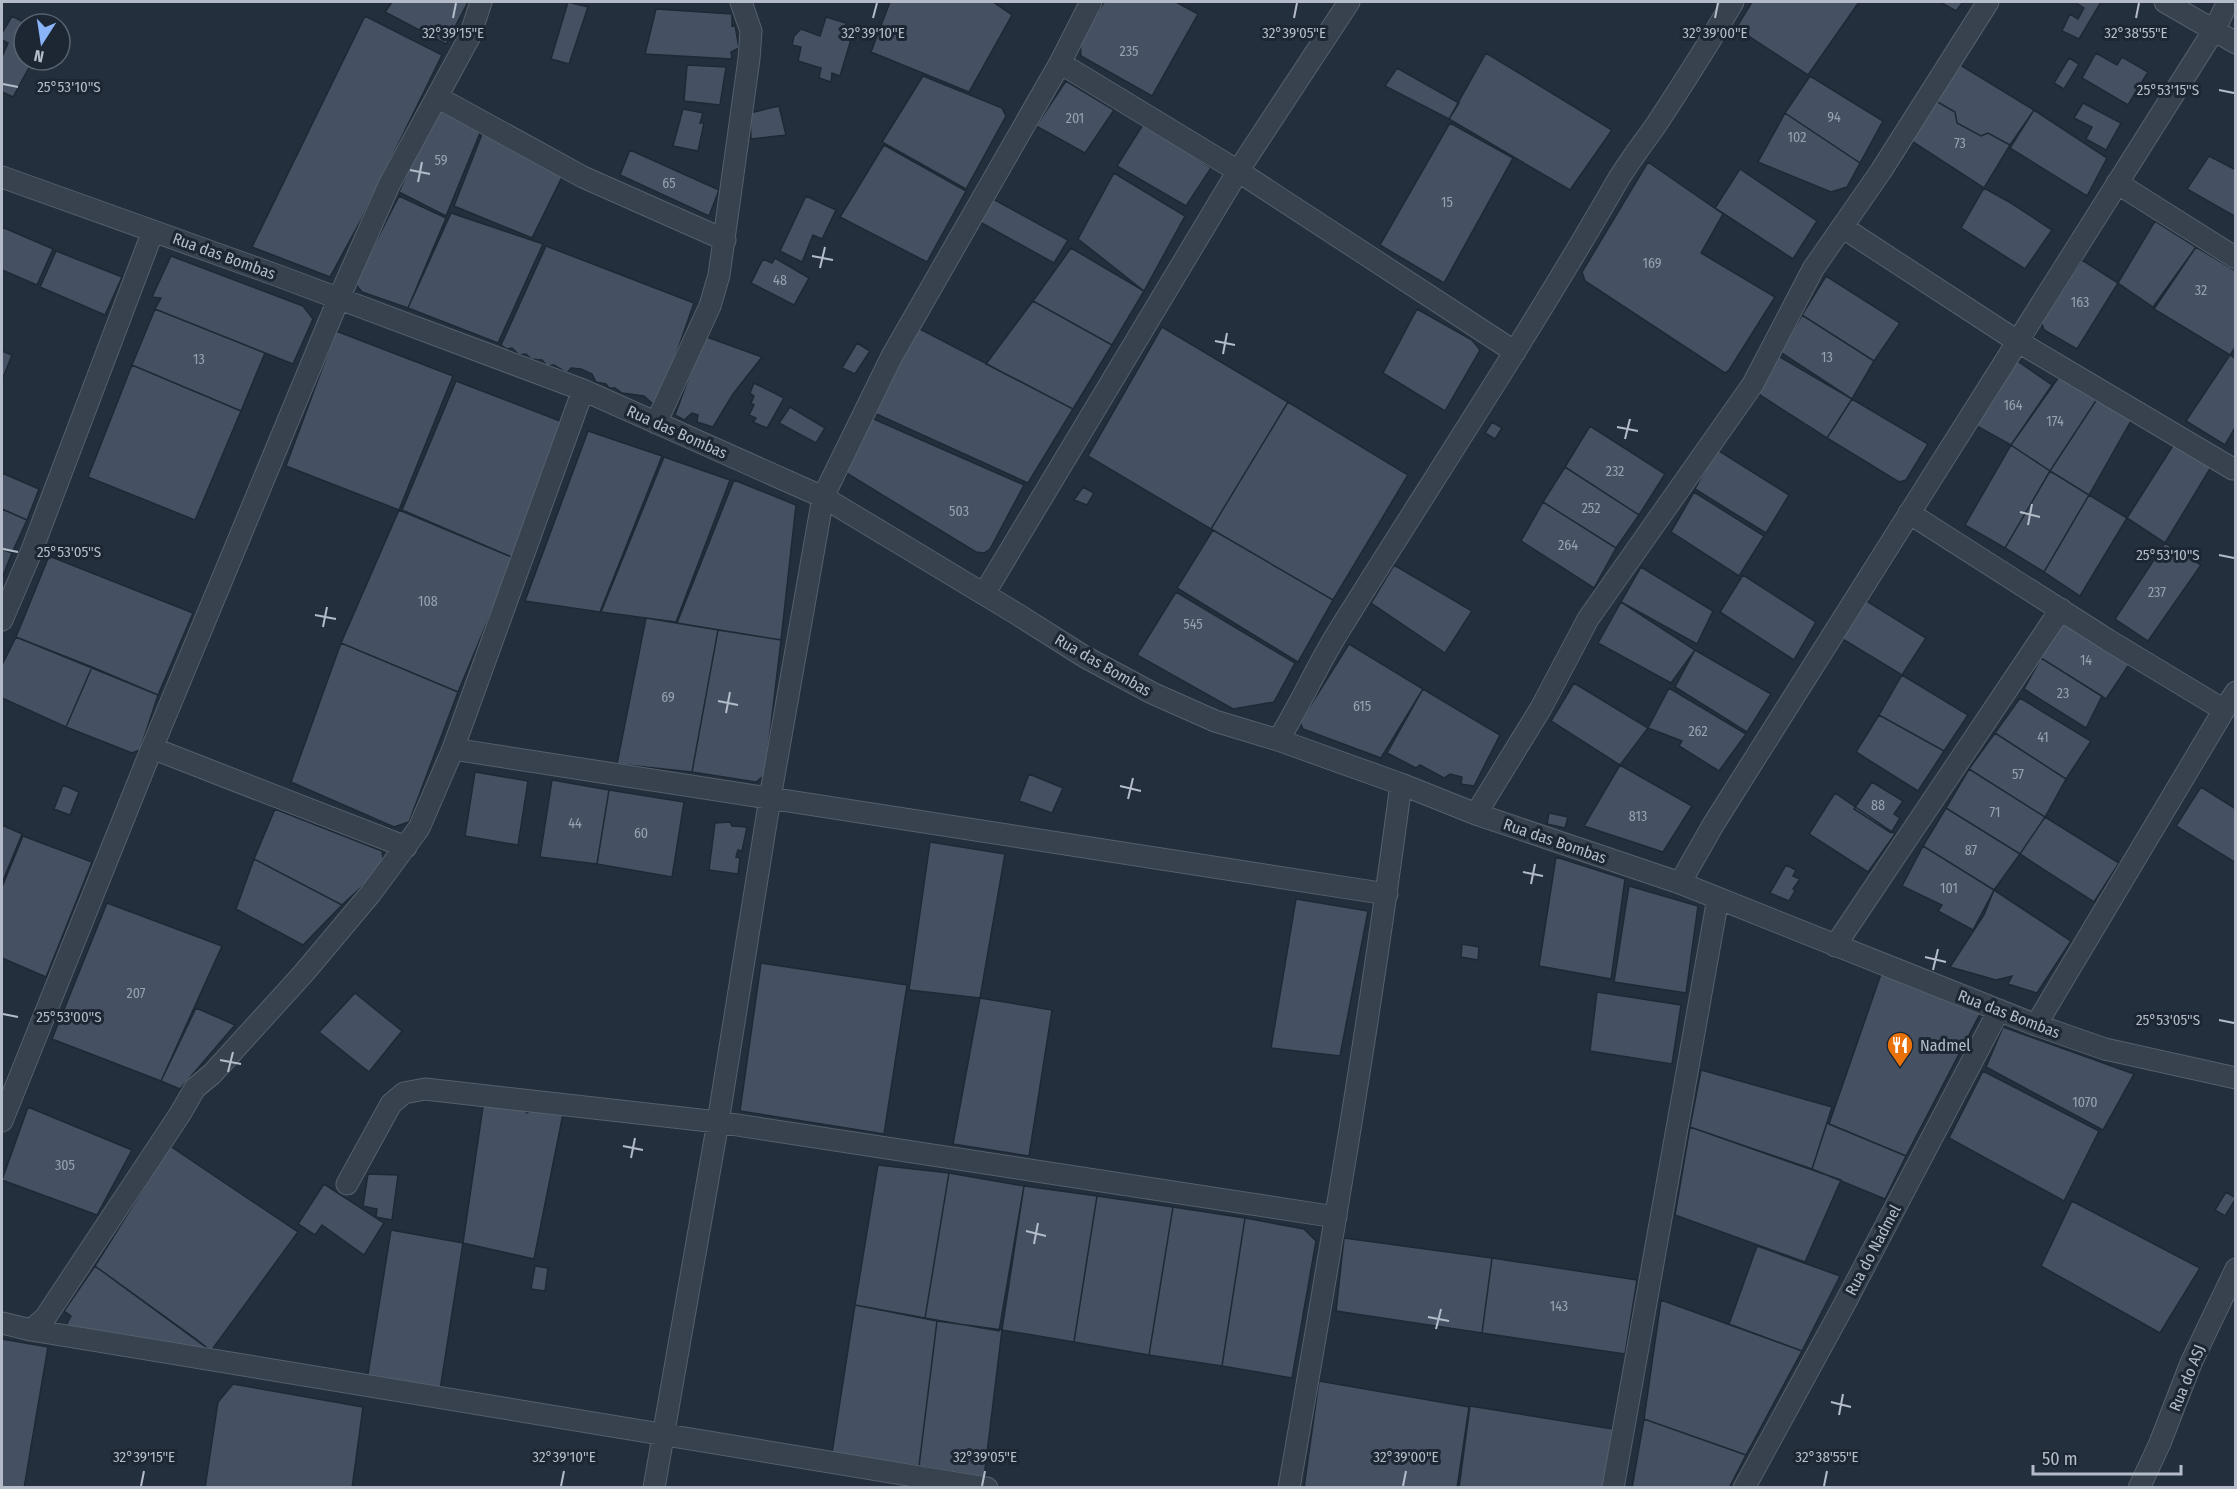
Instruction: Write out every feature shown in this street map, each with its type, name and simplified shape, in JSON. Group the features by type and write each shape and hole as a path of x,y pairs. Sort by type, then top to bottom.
{"street":[{"path":"2,1121 152,748 339,298 388,185 470,36 481,2"},
{"path":"656,423 710,306 719,275 749,59 751,31 741,2"},
{"path":"654,1488 823,497 903,336 1060,63 1091,2"},
{"path":"984,594 1238,171 1349,2"},
{"path":"1278,740 1298,709 1339,630 1515,352 1615,184 1663,114 1733,2"},
{"path":"1476,814 1541,708 1588,620 1753,384 1813,269 1881,171 1988,2"},
{"path":"2165,2 2235,43"},
{"path":"1680,883 1713,825 2214,30 2228,2"},
{"path":"1060,63 1238,171 1515,352"},
{"path":"437,97 583,177 725,240"},
{"name":"Rua das Bombas","path":"2,177 339,298 583,390 823,497 1085,657 1152,693 1215,721 1278,740 1401,784 1476,814 1680,883 2036,1025 2105,1049 2235,1078"},
{"path":"2117,183 2235,258"},
{"path":"1842,227 2017,341 2233,469"},
{"path":"2,620 32,550 153,231"},
{"path":"31,1330 45,1318 195,1088 212,1074 303,974 420,828 453,748 583,390"},
{"path":"1909,513 2224,710"},
{"path":"1835,946 2061,609"},
{"path":"2036,1025 2235,692"},
{"path":"152,748 406,848"},
{"path":"453,748 1387,894"},
{"path":"1289,1488 1336,1217 1387,894 1401,784"},
{"path":"1613,1488 1718,898"},
{"name":"Rua do Nadmel","path":"1744,1488 1844,1305 1999,1010"},
{"path":"347,1184 391,1104 404,1093 424,1089 718,1122 1336,1217"},
{"name":"Rua do ASJ","path":"2139,1488 2160,1443 2191,1363 2235,1269"},
{"path":"2,1323 31,1330 987,1488"}],"building":[{"path":"392,2 468,2 446,44 385,12"},
{"path":"568,2 588,7 569,64 551,59"},
{"path":"890,2 993,2 1012,15 969,92 871,52"},
{"path":"1104,2 1176,2 1198,14 1152,96 1081,56 1080,41"},
{"path":"1752,2 1859,2 1808,75 1736,28"},
{"path":"1940,2 1963,2 1956,11"},
{"path":"2075,2 2101,2 2079,39 2062,31 2070,14 2078,19 2084,8"},
{"path":"656,9 732,14 732,26 735,25 739,48 731,52 732,59 645,54"},
{"path":"12,16 12,72 27,72 13,97 2,92 2,57 8,43 2,40 2,33"},
{"path":"365,16 442,55 361,220 330,277 252,247"},
{"path":"826,17 846,23 843,34 852,36 840,76 832,73 831,82 819,78 821,68 798,61 801,47 792,45 794,36 801,29 820,36"},
{"path":"1486,53 1612,130 1570,190 1449,119"},
{"path":"2096,53 2117,65 2122,57 2148,72 2128,105 2082,78"},
{"path":"2069,58 2079,64 2064,89 2054,83"},
{"path":"1957,63 2034,110 2010,145 1988,133 1981,136 1957,123 1955,112 1936,101"},
{"path":"687,65 726,67 720,105 684,101"},
{"path":"1397,68 1459,103 1449,119 1385,86"},
{"path":"923,76 1002,108 1006,116 966,189 882,142"},
{"path":"1810,76 1883,121 1860,163 1785,113"},
{"path":"1066,81 1114,110 1085,153 1036,126"},
{"path":"1936,101 1955,112 1957,123 1981,136 1988,133 2010,145 1984,188 1910,140"},
{"path":"2083,103 2121,123 2106,150 2086,139 2092,127 2074,118"},
{"path":"779,106 786,135 751,139 750,113"},
{"path":"683,109 703,113 700,123 704,123 698,151 673,146"},
{"path":"445,110 482,128 446,216 399,192 433,114"},
{"path":"2034,110 2107,158 2087,196 2010,148"},
{"path":"1785,113 1860,163 1847,187 1831,192 1758,162"},
{"path":"1144,123 1211,168 1186,206 1117,166"},
{"path":"1450,123 1513,158 1444,283 1380,245"},
{"path":"484,129 565,171 532,238 454,206"},
{"path":"884,145 966,191 927,262 840,217"},
{"path":"630,150 719,190 709,216 620,175"},
{"path":"2209,156 2236,170 2236,217 2187,189"},
{"path":"1648,162 1723,214 1701,253 1775,297 1725,373 1585,281 1582,272"},
{"path":"1740,169 1817,221 1793,259 1715,208"},
{"path":"1114,173 1185,216 1144,291 1078,239"},
{"path":"1984,188 2052,230 2025,269 1961,228"},
{"path":"399,196 446,218 408,308 362,292 357,286 357,279"},
{"path":"806,196 836,210 822,239 813,235 802,262 780,251"},
{"path":"993,199 1068,240 1054,263 980,222"},
{"path":"451,213 543,244 498,343 408,308"},
{"path":"2155,221 2196,247 2153,307 2118,283"},
{"path":"2,227 53,249 37,285 2,270"},
{"path":"546,246 694,303 659,403 655,406 644,396 622,393 615,388 609,388 606,384 596,382 592,374 581,369 571,368 567,373 554,365 547,366 542,360 531,359 526,354 519,355 512,348 507,349 501,345"},
{"path":"2196,247 2236,271 2236,346 2230,355 2154,309"},
{"path":"1071,248 1144,291 1112,345 1033,301"},
{"path":"56,251 122,277 105,315 40,287"},
{"path":"171,256 303,306 313,319 293,364 155,309 161,298 152,297"},
{"path":"775,258 809,278 794,305 751,283 763,259 772,263"},
{"path":"2082,260 2118,283 2077,349 2044,330 2041,321"},
{"path":"1826,276 1900,323 1874,361 1802,315"},
{"path":"1033,301 1112,345 1073,409 986,364"},
{"path":"155,309 265,353 241,411 132,365"},
{"path":"1417,309 1472,340 1480,350 1445,411 1383,373"},
{"path":"1802,315 1874,361 1852,399 1780,352"},
{"path":"1162,327 1288,402 1211,529 1088,456"},
{"path":"918,328 1073,409 1028,483 872,412"},
{"path":"336,331 453,376 399,510 286,466"},
{"path":"704,336 762,357 733,394 713,427 697,422 698,415 692,413 684,420 675,415"},
{"path":"857,343 870,351 855,374 842,368"},
{"path":"2,351 12,355 2,380"},
{"path":"2230,355 2236,359 2236,426 2225,445 2186,421"},
{"path":"1778,356 1852,399 1827,438 1760,395 1757,386"},
{"path":"2016,360 2052,385 2011,445 1975,425"},
{"path":"132,365 241,411 195,520 88,477"},
{"path":"2061,374 2099,396 2050,471 2011,445"},
{"path":"456,381 560,421 563,432 514,558 402,510"},
{"path":"754,383 784,398 767,428 753,422 756,418 749,415 754,405 751,403 754,396 750,393"},
{"path":"2099,396 2132,419 2089,495 2050,471"},
{"path":"1852,399 1928,444 1906,480 1899,482 1827,438"},
{"path":"1288,402 1408,475 1333,600 1211,529"},
{"path":"790,407 825,428 816,443 779,423"},
{"path":"869,417 1024,485 990,549 984,553 976,552 848,474 844,467"},
{"path":"1492,422 1502,428 1495,439 1485,433"},
{"path":"1590,426 1665,474 1639,515 1565,467"},
{"path":"588,431 662,456 600,612 525,601"},
{"path":"2174,444 2211,467 2165,543 2127,518"},
{"path":"2011,445 2050,471 2005,548 1965,525"},
{"path":"1716,449 1789,495 1766,533 1695,489"},
{"path":"664,457 730,480 676,622 601,612"},
{"path":"1565,467 1639,515 1616,548 1543,502"},
{"path":"2050,471 2089,495 2044,572 2005,548"},
{"path":"2,473 39,489 27,520 2,509"},
{"path":"734,480 796,505 781,640 677,623"},
{"path":"1083,487 1094,493 1087,505 1074,500"},
{"path":"1694,492 1764,536 1739,576 1671,532"},
{"path":"2089,495 2127,518 2080,596 2044,572"},
{"path":"1543,502 1616,548 1594,588 1521,541"},
{"path":"2,509 27,520 12,553 2,549"},
{"path":"399,510 514,558 458,692 341,643"},
{"path":"1213,530 1333,600 1298,662 1177,588"},
{"path":"2165,543 2201,565 2148,641 2115,619"},
{"path":"2,549 12,553 2,578"},
{"path":"49,556 193,613 158,695 16,637"},
{"path":"1394,565 1472,611 1445,653 1371,603"},
{"path":"1641,567 1713,611 1697,644 1621,602"},
{"path":"1743,575 1816,622 1794,660 1720,612"},
{"path":"1176,592 1295,663 1274,702 1233,709 1137,655"},
{"path":"1865,600 1926,638 1902,675 1841,638"},
{"path":"1621,602 1695,650 1671,683 1598,643"},
{"path":"646,618 718,630 692,772 617,764"},
{"path":"2067,619 2130,663 2106,699 2041,658 2059,623"},
{"path":"718,630 781,640 765,775 756,782 692,772"},
{"path":"16,637 92,667 66,727 2,698 2,665"},
{"path":"341,643 458,692 409,822 394,827 291,782"},
{"path":"1349,644 1423,689 1381,758 1303,729 1300,722"},
{"path":"1695,650 1771,694 1747,732 1675,687"},
{"path":"2041,658 2102,696 2086,728 2024,689"},
{"path":"92,667 158,695 140,750 132,753 66,727"},
{"path":"1902,675 1968,715 1944,751 1879,715"},
{"path":"1574,683 1648,728 1620,765 1551,721"},
{"path":"1669,688 1746,734 1719,771 1679,746 1682,741 1648,728"},
{"path":"1423,689 1500,735 1474,786 1461,784 1462,777 1450,774 1444,778 1420,765 1416,768 1387,753"},
{"path":"2020,698 2091,741 2066,779 1995,733"},
{"path":"1879,715 1944,751 1918,791 1856,752"},
{"path":"1995,733 2066,779 2045,817 1969,769"},
{"path":"1620,765 1692,806 1663,852 1584,826"},
{"path":"1969,769 2045,817 2020,854 1946,808"},
{"path":"475,772 528,781 518,845 465,836"},
{"path":"1029,774 1063,788 1052,813 1019,801"},
{"path":"552,780 609,790 597,864 540,857"},
{"path":"1872,782 1903,801 1894,814 1900,818 1891,833 1854,809"},
{"path":"63,785 79,792 70,815 54,809"},
{"path":"2201,787 2236,809 2236,863 2176,826"},
{"path":"609,790 684,802 672,877 597,864"},
{"path":"1835,793 1895,834 1868,872 1809,834"},
{"path":"1946,808 2020,854 1994,890 1923,846"},
{"path":"275,809 382,851 384,866 342,905 254,859"},
{"path":"1549,813 1568,817 1565,828 1547,824"},
{"path":"2045,817 2119,863 2094,902 2020,854"},
{"path":"730,822 732,826 747,827 742,851 738,850 736,857 740,858 738,874 709,870 715,823"},
{"path":"2,825 22,834 2,883"},
{"path":"23,836 92,862 46,977 2,958 2,887"},
{"path":"930,842 1005,854 980,998 909,990"},
{"path":"1923,846 1994,890 1973,930 1938,911 1942,905 1902,886"},
{"path":"1556,857 1625,879 1611,979 1539,966"},
{"path":"254,859 342,905 303,945 236,909"},
{"path":"1786,865 1796,870 1793,876 1800,879 1789,901 1770,893"},
{"path":"1629,886 1698,906 1686,993 1614,982"},
{"path":"1994,890 2071,941 2037,993 2008,984 2012,976 1996,980 1950,967 1984,915"},
{"path":"1296,899 1368,911 1340,1056 1271,1048"},
{"path":"107,903 222,946 161,1081 52,1039"},
{"path":"1462,944 1479,947 1478,960 1461,957"},
{"path":"761,963 907,985 884,1134 740,1111"},
{"name":"Nadmel","path":"1881,974 1981,1012 1906,1156 1829,1124"},
{"path":"1597,992 1681,1005 1672,1064 1590,1051"},
{"path":"355,993 402,1031 369,1072 319,1032"},
{"path":"980,998 1052,1010 1029,1156 953,1144"},
{"path":"196,1008 235,1025 180,1089 161,1081"},
{"path":"2003,1027 2134,1074 2103,1130 1986,1067"},
{"path":"1701,1070 1832,1107 1812,1169 1690,1127"},
{"path":"1983,1071 2099,1131 2064,1201 1949,1138"},
{"path":"484,1100 522,1106 527,1113 532,1109 563,1114 534,1259 463,1243"},
{"path":"28,1107 132,1150 97,1215 2,1180"},
{"path":"1827,1123 1906,1156 1885,1199 1812,1169"},
{"path":"1690,1127 1841,1180 1805,1262 1675,1215"},
{"path":"170,1146 298,1232 211,1351 95,1266"},
{"path":"878,1165 949,1173 925,1318 855,1305"},
{"path":"949,1173 1024,1186 999,1331 925,1318"},
{"path":"368,1174 398,1175 392,1220 376,1217 377,1209 363,1206"},
{"path":"324,1184 384,1223 364,1255 322,1225 315,1235 298,1224"},
{"path":"1024,1186 1097,1196 1074,1342 1002,1330"},
{"path":"2226,1192 2236,1198 2225,1216 2215,1210"},
{"path":"1097,1196 1173,1207 1149,1355 1074,1342"},
{"path":"2072,1201 2200,1268 2160,1333 2041,1266"},
{"path":"1173,1207 1245,1218 1222,1366 1149,1355"},
{"path":"1245,1218 1304,1229 1316,1241 1292,1378 1222,1366"},
{"path":"391,1230 463,1243 440,1390 367,1380"},
{"path":"1344,1238 1492,1258 1482,1333 1336,1311"},
{"path":"1757,1246 1840,1276 1802,1351 1729,1324"},
{"path":"1492,1258 1637,1280 1625,1354 1482,1333"},
{"path":"95,1266 211,1351 64,1329 71,1316 64,1311"},
{"path":"535,1266 548,1268 545,1291 531,1289"},
{"path":"1661,1300 1802,1351 1746,1455 1644,1419"},
{"path":"855,1305 937,1321 919,1466 832,1453"},
{"path":"937,1321 1002,1330 984,1477 919,1466"},
{"path":"2,1339 48,1347 24,1488 2,1488"},
{"path":"1319,1381 1469,1407 1457,1488 1304,1488"},
{"path":"233,1384 363,1407 352,1488 205,1488 218,1402"},
{"path":"1470,1406 1613,1429 1605,1488 1459,1488"},
{"path":"1644,1419 1746,1455 1729,1488 1632,1488"}],"place":[{"name":"Nadmel","path":"1900,1068"}]}
